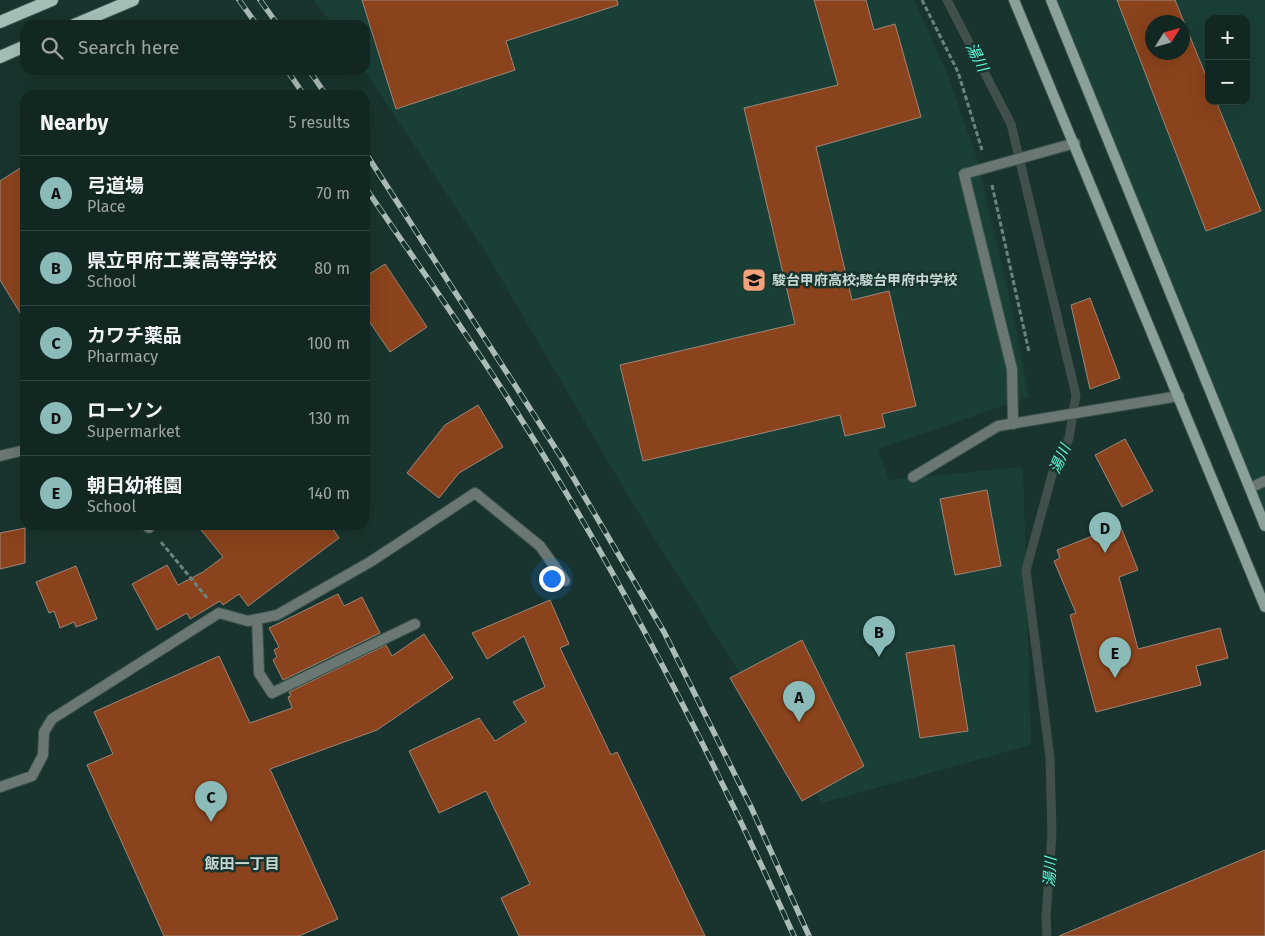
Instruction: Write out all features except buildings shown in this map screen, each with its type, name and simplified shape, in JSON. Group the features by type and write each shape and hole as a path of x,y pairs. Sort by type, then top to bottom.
{"main road":[{"path":"0,22 52,0"},
{"path":"86,20 133,0"},
{"path":"0,57 20,48"}],"street":[{"path":"1014,0 1075,143 1265,607"},
{"path":"1051,0 1265,526"},
{"path":"1013,424 1012,369 964,174 1075,143"},
{"path":"913,477 998,426 1179,396"},
{"path":"0,456 20,451"},
{"path":"1250,488 1265,480"},
{"path":"0,787 32,776 43,755 44,732 52,719 219,613 248,620 277,615 357,570 475,493 540,546 565,581"},
{"path":"257,619 259,673 272,693 415,624"}],"path":[{"path":"151,530 219,613"}],"shaded area":[{"name":"駿台甲府高校;駿台甲府中学校","path":"314,0 914,0 948,75 977,159 1012,308 1029,397 878,449 889,480 1023,467 1031,745 822,803 634,506 486,253 367,75 370,75 370,20 328,20"},
{"path":"1051,0 1265,0 1265,523"}],"waterway":[{"name":"湯川","path":"947,0 1011,124 1076,395 1069,438 1052,475 1026,570 1050,758 1052,834 1046,917 1047,936"}],"railway":[{"path":"239,0 253,20"},
{"path":"260,0 274,20"},
{"path":"290,75 301,90"},
{"path":"312,75 323,90"},
{"path":"370,160 563,460 664,632 751,807 809,936"},
{"path":"370,194 506,395 617,580 709,756 794,936"}],"place":[{"name":"駿台甲府高校;駿台甲府中学校","path":"754,280"},
{"name":"ローソン","path":"1105,553"},
{"name":"県立甲府工業高等学校","path":"879,657"},
{"name":"朝日幼稚園","path":"1115,678"},
{"name":"弓道場","path":"799,722"},
{"name":"カワチ薬品","path":"211,822"}],"district":[{"name":"飯田一丁目","path":"242,864"}]}
